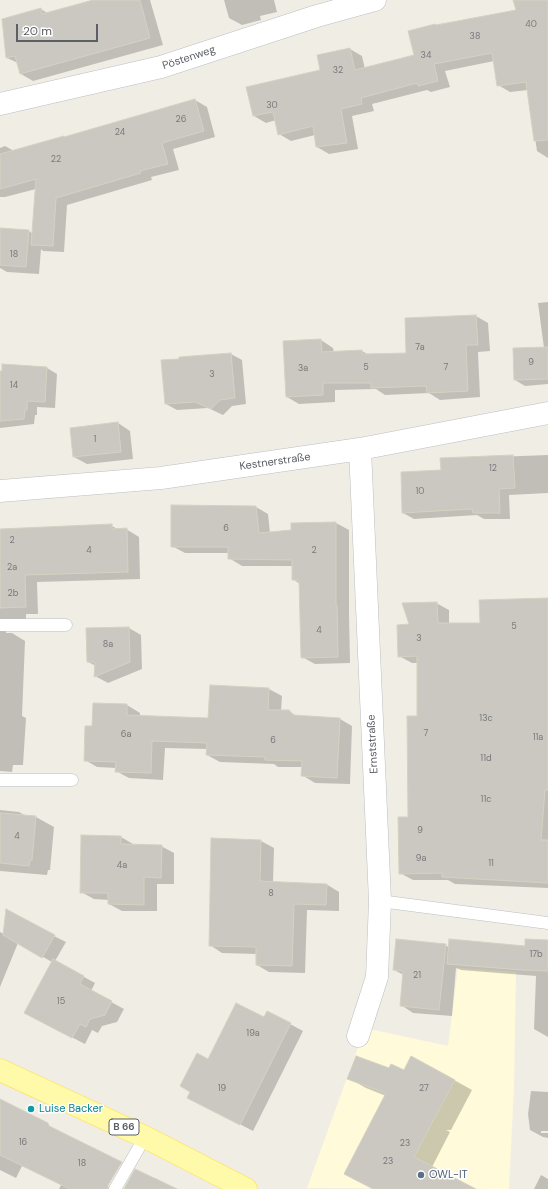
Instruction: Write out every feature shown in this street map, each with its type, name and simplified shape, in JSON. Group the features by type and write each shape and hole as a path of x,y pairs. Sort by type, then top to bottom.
{"main road":[{"name":"B 66","path":"0,1070 145,1137 246,1189"}],"street":[{"name":"Pöstenweg","path":"0,104 161,67 316,8 376,0"},
{"name":"Kestnerstraße","path":"0,491 161,478 360,450 548,413"},
{"name":"Ernststraße","path":"358,1036 377,976 380,901 360,450"}],"lane":[{"path":"0,625 66,625"},
{"path":"0,780 72,780"},
{"path":"380,901 548,923"},
{"path":"115,1189 145,1137"}],"shaded area":[{"path":"458,968 516,972 514,1085 509,1189 307,1188 365,1028 448,1046"}],"building":[{"path":"93,0 140,0 150,38 20,74 15,56 6,58 2,19 41,8 42,14"},
{"path":"513,0 548,0 548,140 534,141 526,82 497,86 492,53 434,64 438,81 418,86 417,83 361,98 362,104 341,109 347,143 316,147 313,126 278,135 273,112 253,116 246,87 320,70 317,55 350,48 355,70 414,55 408,31 435,24 516,10"},
{"path":"195,99 204,131 162,143 168,164 140,171 141,173 56,198 53,246 31,245 36,179 0,189 0,154"},
{"path":"0,228 29,230 26,267 0,265"},
{"path":"476,315 478,345 466,345 468,391 427,393 426,386 371,388 371,383 323,383 323,395 286,397 283,341 321,339 322,352 362,350 362,354 406,353 405,318"},
{"path":"548,347 548,379 514,380 513,348"},
{"path":"231,353 235,398 220,400 211,409 195,402 165,404 161,360"},
{"path":"2,364 47,367 45,402 27,401 27,410 25,410 24,419 0,421 0,371 2,371"},
{"path":"118,422 121,452 73,457 70,428"},
{"path":"513,455 515,488 499,489 500,513 473,513 472,509 402,513 401,472 441,470 440,458"},
{"path":"171,505 256,506 259,533 291,530 291,523 336,522 336,605 338,657 301,658 299,580 292,580 292,560 228,559 228,547 171,547"},
{"path":"112,524 112,529 127,528 128,572 25,575 26,607 0,608 0,529"},
{"path":"548,598 548,790 545,790 541,840 548,840 548,883 442,877 442,873 399,874 398,817 408,817 407,716 417,716 417,656 398,657 397,625 409,624 402,603 437,602 438,623 480,623 479,600"},
{"path":"129,627 130,662 94,677 95,662 87,662 86,628"},
{"path":"210,685 269,688 268,710 289,710 293,715 340,718 337,778 301,776 302,761 265,760 265,757 206,755 207,743 152,741 151,773 115,772 116,762 84,761 85,726 92,726 93,703 127,704 127,715 208,718"},
{"path":"0,813 36,816 32,860 30,860 29,866 0,863"},
{"path":"81,835 121,836 121,844 162,845 161,878 144,877 144,905 108,904 108,893 80,893"},
{"path":"211,838 261,840 260,881 327,884 326,905 294,904 292,966 256,965 256,947 209,946"},
{"path":"6,909 55,935 42,958 3,935"},
{"path":"396,939 446,944 439,1010 400,1006 403,971 393,970"},
{"path":"449,939 525,946 525,939 548,940 548,971 447,964"},
{"path":"53,959 84,976 80,984 112,1001 105,1015 90,1019 86,1027 80,1024 72,1038 24,1013"},
{"path":"236,1003 264,1017 267,1011 291,1023 240,1125 187,1098 190,1092 180,1086 197,1053 208,1059"},
{"path":"356,1056 389,1068 391,1064 404,1070 411,1056 455,1080 414,1157 476,1189 373,1189 344,1174 386,1093 347,1079"},
{"path":"0,1099 48,1123 49,1126 122,1162 108,1185 108,1189 70,1189 0,1155"},
{"path":"135,1169 177,1189 124,1189"}],"place":[{"name":"Luise Backer","path":"31,1109"},
{"name":"OWL-IT","path":"421,1175"}]}
